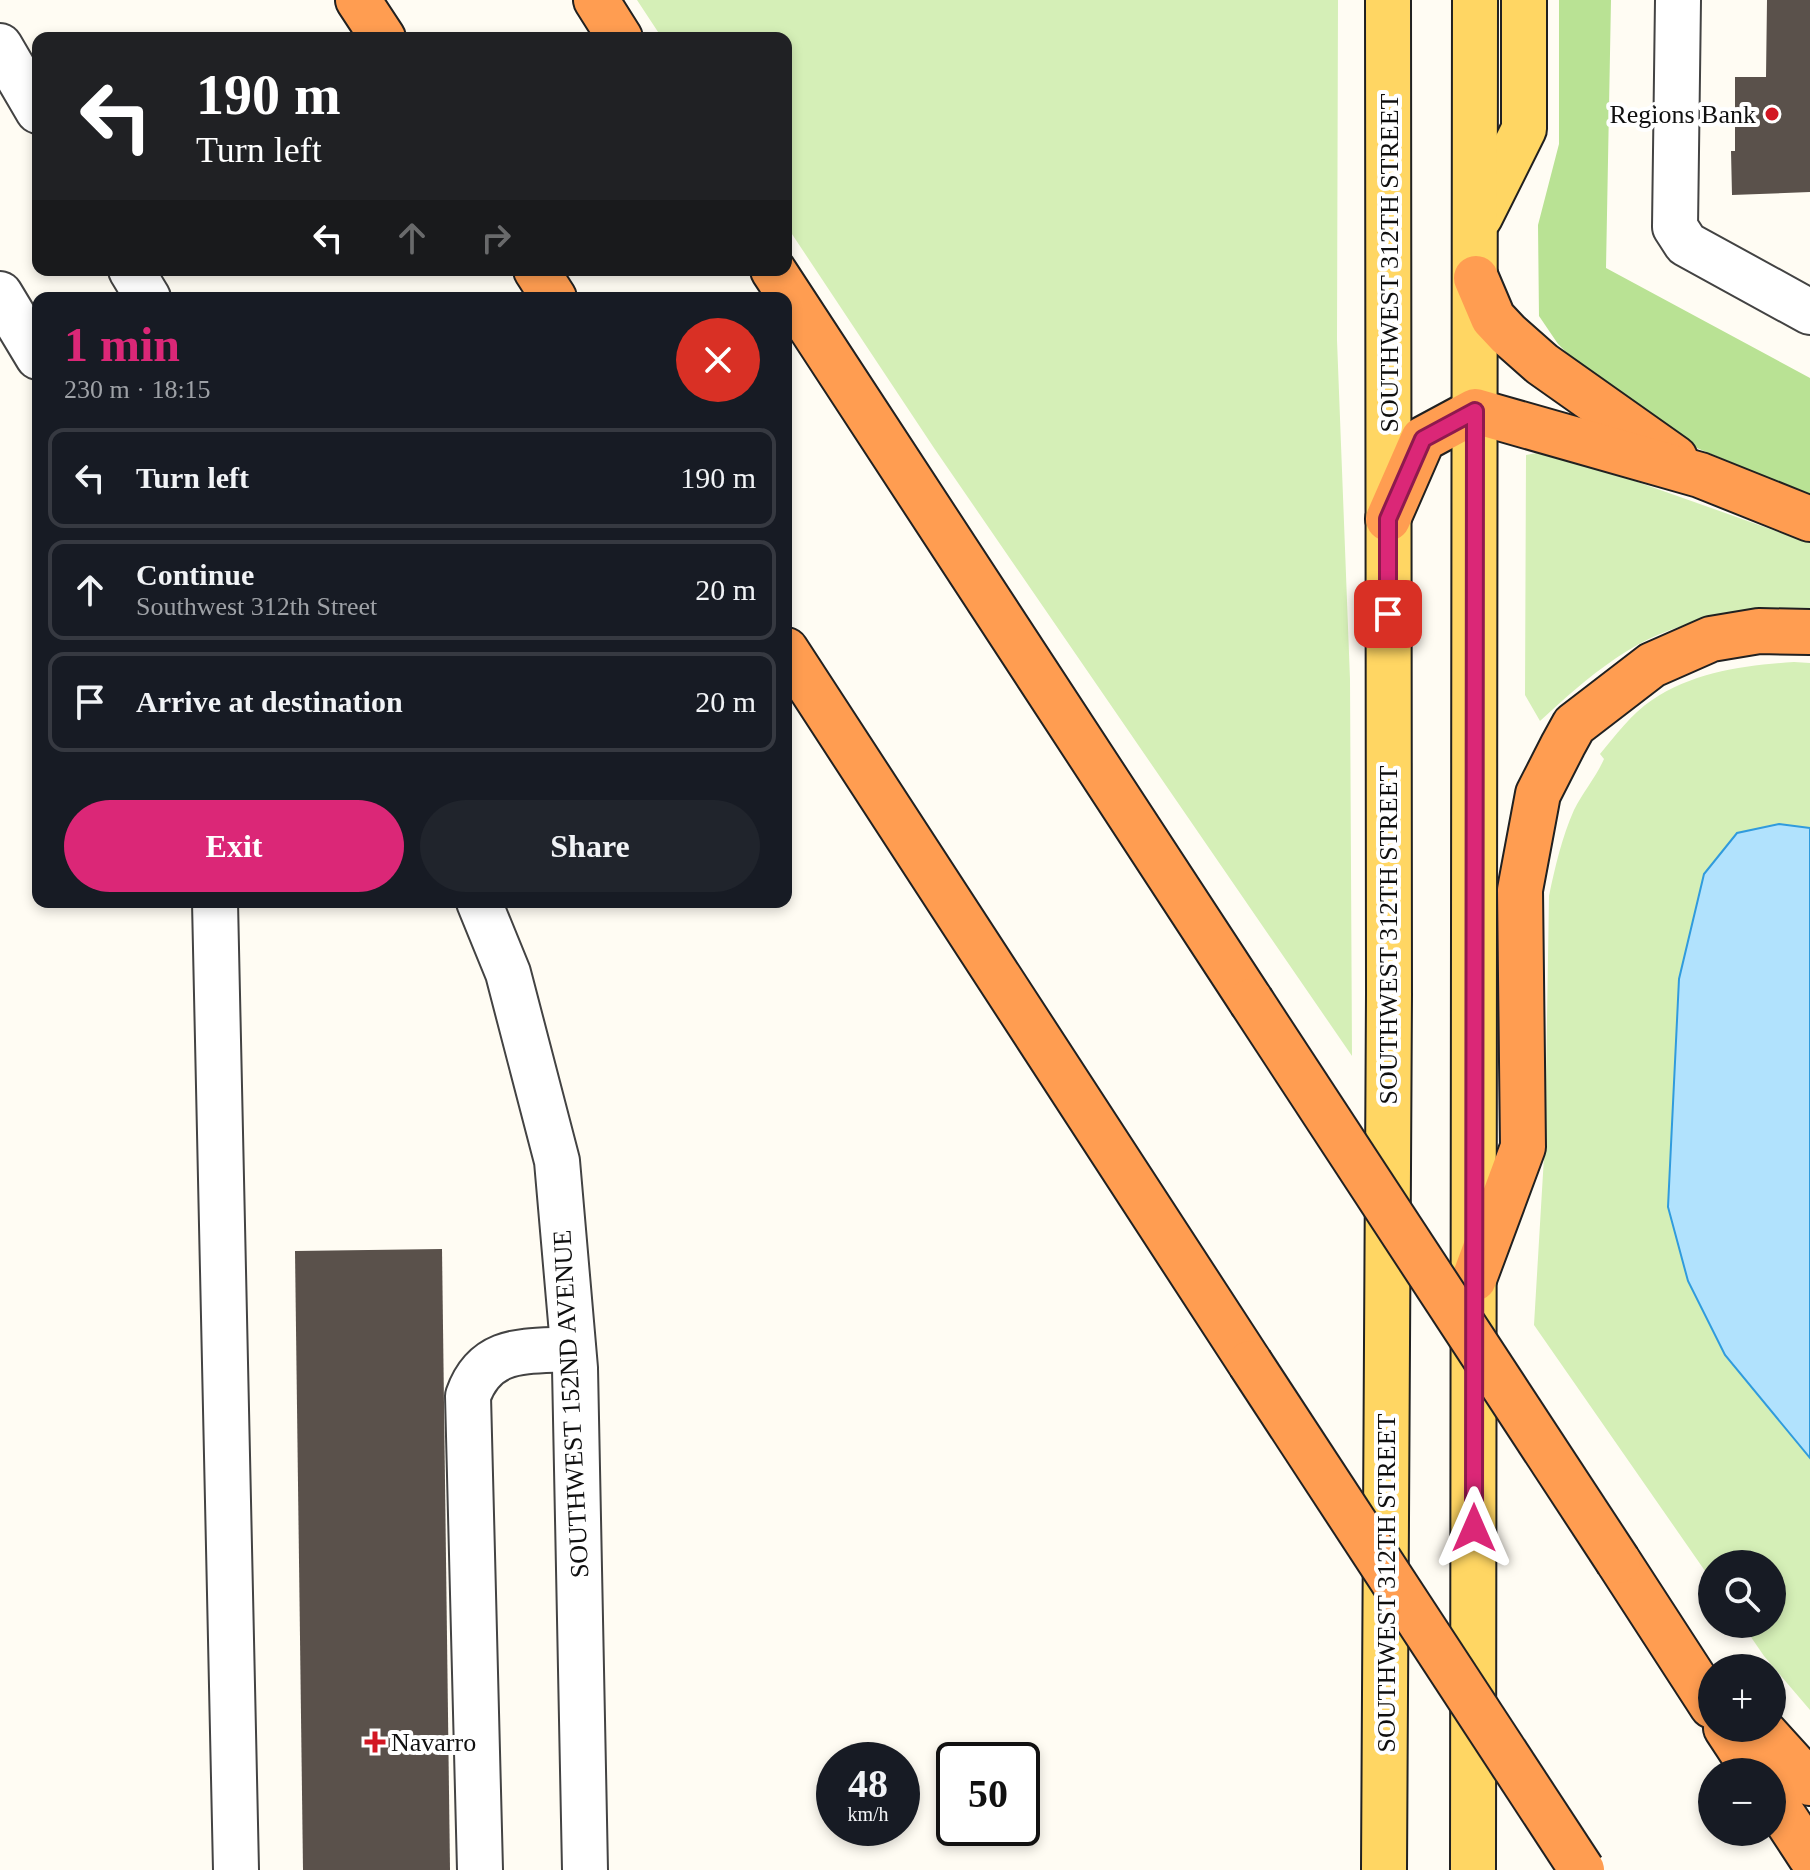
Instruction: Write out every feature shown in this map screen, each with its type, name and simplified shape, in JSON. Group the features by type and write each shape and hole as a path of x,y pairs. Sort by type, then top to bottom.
{"highway":[{"path":"358,0 379,32"},
{"path":"596,0 616,32"},
{"path":"1476,278 1493,318 1542,364 1700,475"},
{"path":"792,299 1698,1684"},
{"path":"1388,519 1423,439 1475,411 1700,475 1810,519"},
{"path":"1474,1279 1523,1147 1520,890 1538,794 1574,725 1652,665 1711,639 1759,631 1810,632"},
{"path":"792,659 1582,1870"},
{"path":"1618,1561 1698,1656"},
{"path":"1773,1742 1810,1783"},
{"path":"1786,1819 1810,1856"}],"main road":[{"name":"SOUTHWEST 312TH STREET","path":"1384,1870 1389,994 1388,0"},
{"path":"1473,1870 1475,0"},
{"path":"1475,226 1524,129 1524,0"}],"street":[{"path":"1678,0 1675,227 1686,244 1810,312"},
{"path":"0,46 32,101"},
{"path":"1,298 32,347"},
{"path":"215,908 236,1870"},
{"name":"SOUTHWEST 152ND AVENUE","path":"481,908 508,973 557,1161 573,1349 585,1870"},
{"path":"480,1870 468,1396 474,1378 494,1359 519,1352 573,1349"}],"green space":[{"path":"637,0 1338,0 1337,340 1350,679 1352,1056 934,448 792,234 792,32 658,32"},
{"path":"1559,0 1611,0 1606,268 1810,378 1810,495 1675,439 1602,388 1558,344 1539,316 1538,225 1559,144"},
{"path":"1537,453 1601,469 1810,543 1810,613 1706,621 1659,634 1616,658 1576,688 1540,721 1525,695 1526,455"},
{"path":"1810,663 1810,828 1780,824 1679,979 1668,1207 1688,1281 1725,1355 1810,1458 1810,1710 1786,1682 1786,1654 1763,1654 1752,1638 1786,1638 1786,1550 1698,1550 1698,1561 1534,1325 1545,1140 1549,896 1559,852 1578,803 1604,759 1600,754 1631,718 1668,690 1702,676 1757,665"}],"water":[{"path":"1779,824 1810,828 1810,1458 1725,1355 1688,1281 1668,1207 1679,979 1704,874 1737,833"}],"building":[{"name":"Regions Bank","path":"1767,0 1810,0 1810,192 1732,195 1735,77 1766,77"},
{"path":"442,1249 450,1870 303,1870 295,1251"}],"place":[{"name":"Regions Bank","path":"1772,114"},
{"name":"Navarro","path":"375,1742"}],"route":[{"path":"1388,614 1388,519 1423,439 1475,411 1474,1528"}]}
